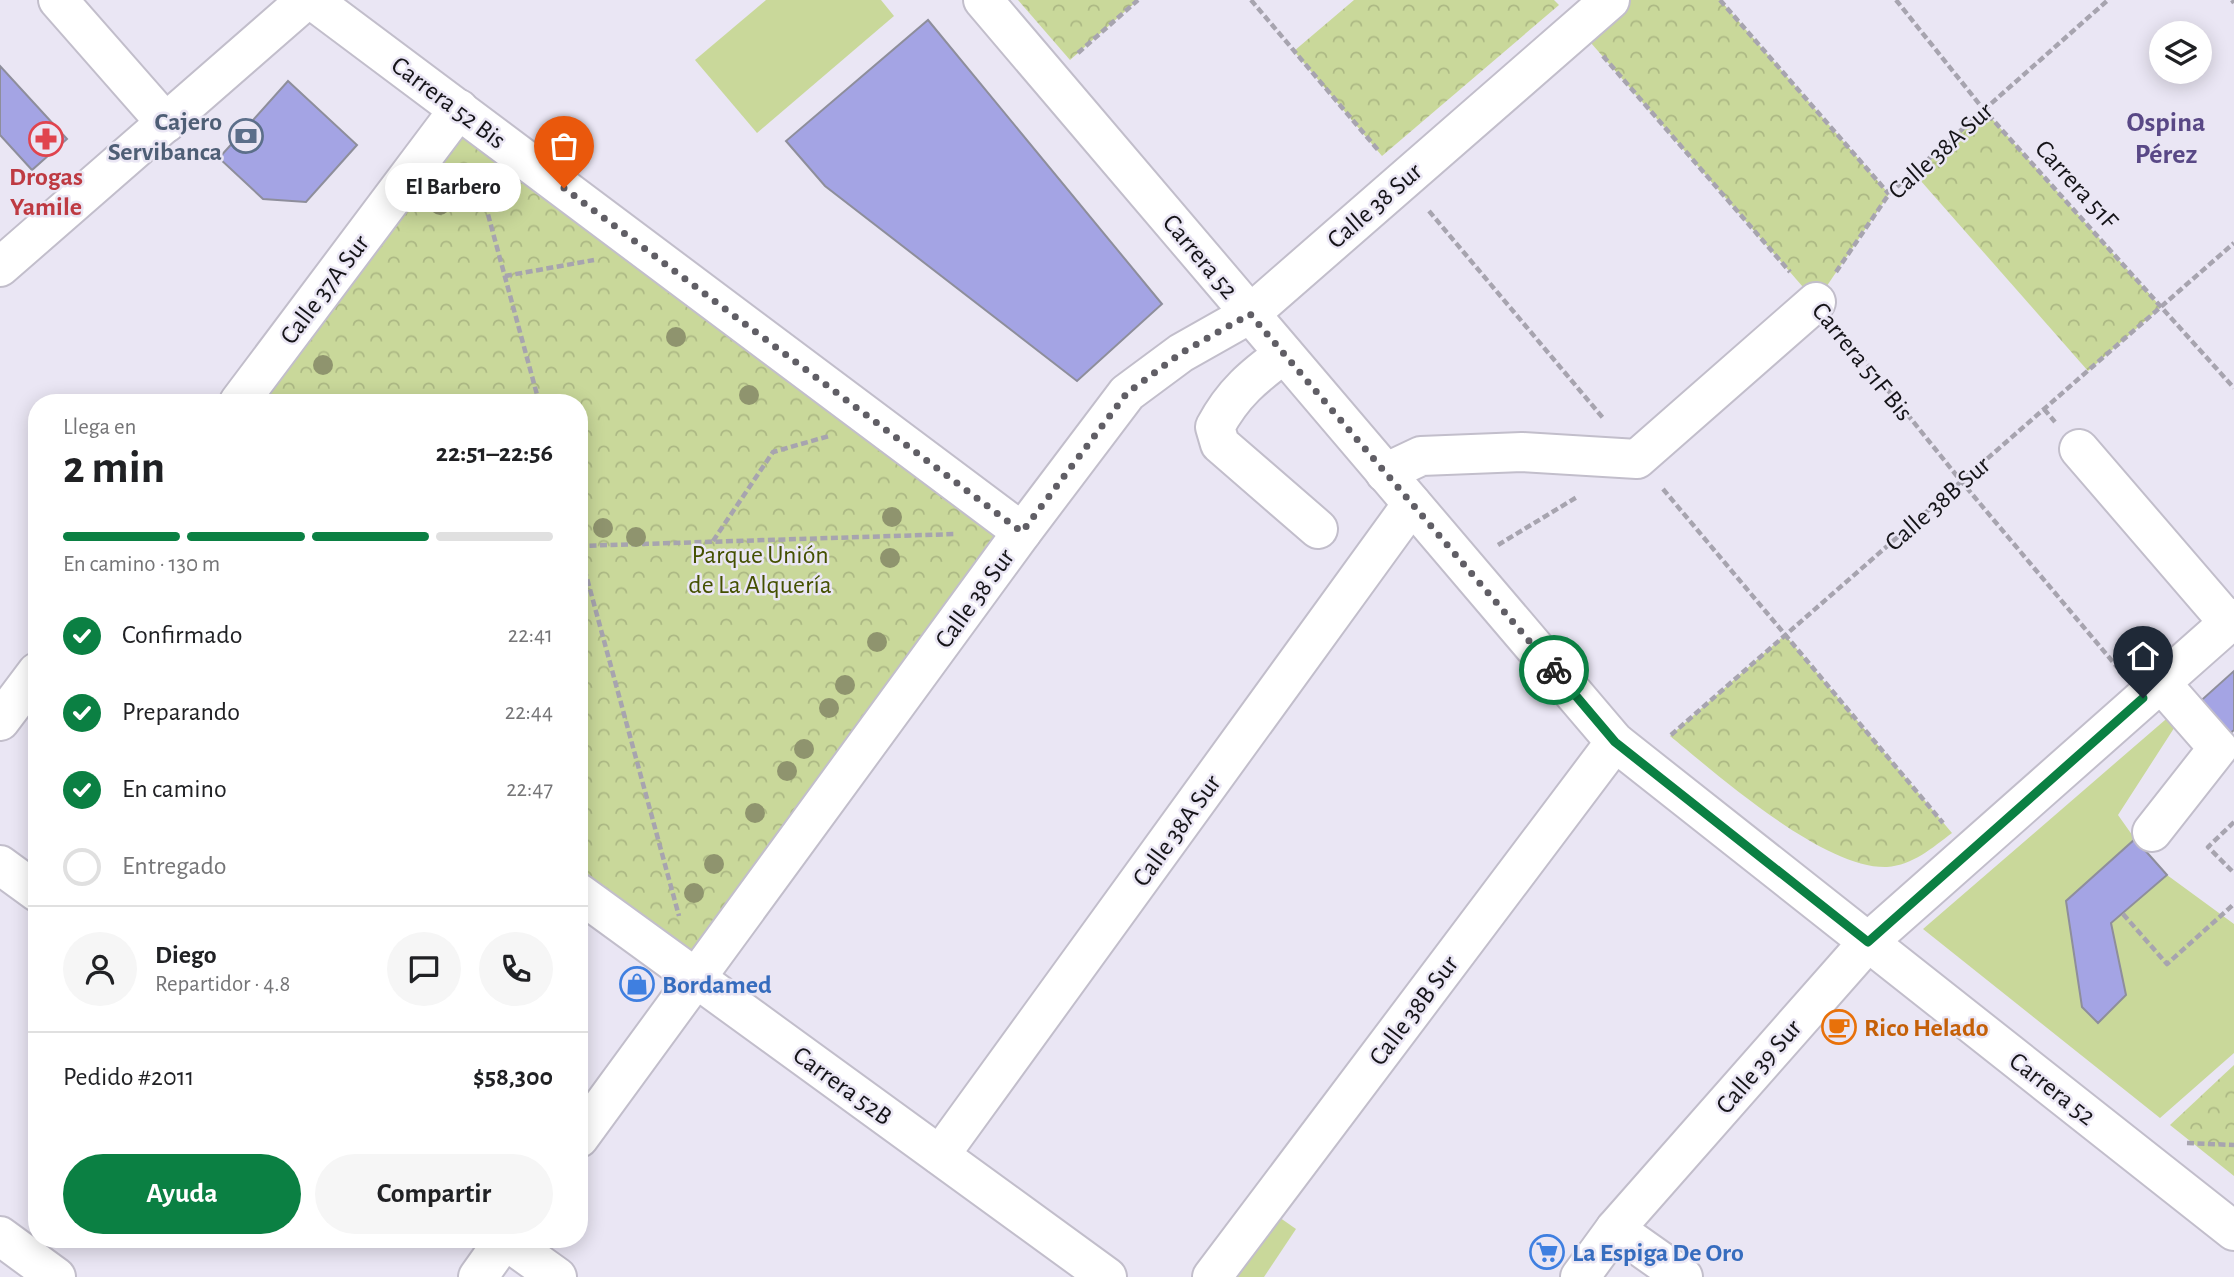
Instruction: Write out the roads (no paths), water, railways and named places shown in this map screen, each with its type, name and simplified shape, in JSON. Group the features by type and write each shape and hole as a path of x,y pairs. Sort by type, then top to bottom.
{"street":[{"path":"58,0 166,123"},
{"path":"0,267 306,0"},
{"name":"Carrera 52 Bis","path":"312,0 1022,532"},
{"name":"Carrera 52","path":"982,0 1627,752 2234,1231"},
{"name":"Calle 38 Sur","path":"588,1126 1022,532 1127,393 1181,353 1250,314 1610,0"},
{"name":"Calle 37A Sur","path":"245,394 459,108"},
{"path":"1385,473 1421,456 1522,452 1637,459 1816,302"},
{"path":"1284,354 1252,377 1227,404 1216,427 1220,444 1318,529"},
{"path":"2078,449 2231,621"},
{"name":"Calle 38A Sur","path":"940,1155 1412,504"},
{"name":"Calle 39 Sur","path":"1580,1277 1615,1229 1868,942 2231,621"},
{"path":"0,721 28,684"},
{"path":"2152,691 2218,748 2152,832"},
{"name":"Calle 38B Sur","path":"1212,1277 1627,752"},
{"path":"0,865 28,885"},
{"name":"Carrera 52B","path":"588,899 1107,1277"},
{"path":"1615,1229 1683,1277"},
{"path":"0,1236 56,1277"},
{"path":"478,1277 499,1248"},
{"path":"517,1248 556,1277"}],"place":[{"name":"Cajero Servibanca","path":"246,136"},
{"name":"Drogas Yamile","path":"46,139"},
{"name":"El Barbero","path":"564,188"},
{"name":"Bordamed","path":"637,984"},
{"name":"Rico Helado","path":"1839,1027"},
{"name":"La Espiga De Oro","path":"1547,1252"}],"district":[{"name":"Ospina Pérez","path":"2166,137"}],"park label":[{"name":"Parque Unión de La Alquería","path":"760,569"}]}
